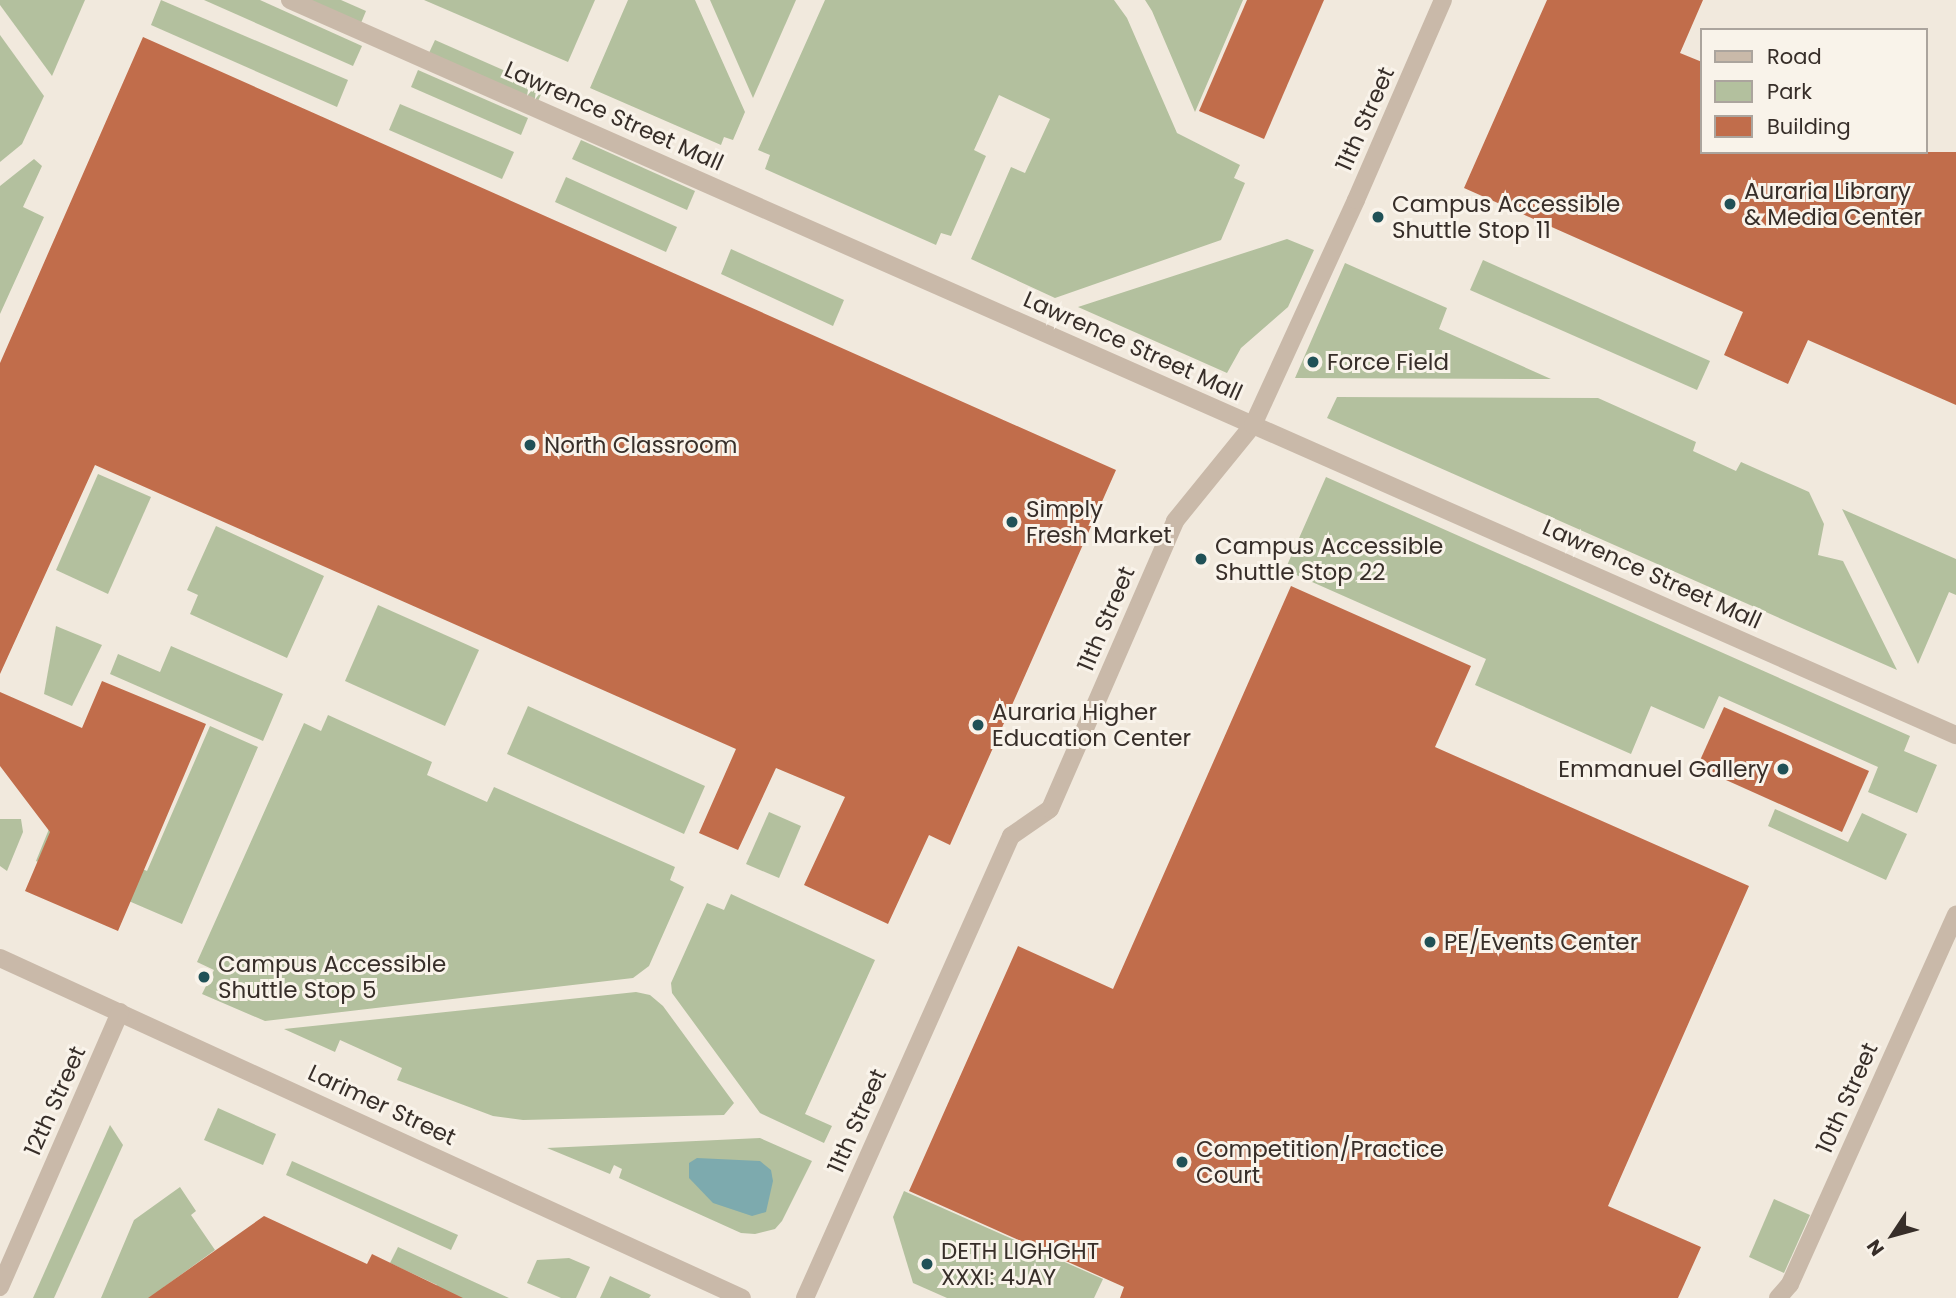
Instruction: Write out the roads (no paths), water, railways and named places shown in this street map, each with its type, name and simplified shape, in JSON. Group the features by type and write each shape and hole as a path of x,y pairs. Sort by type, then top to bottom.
{"street":[{"name":"Lawrence Street Mall","path":"290,0 1956,735"},
{"name":"11th Street","path":"806,1298 1011,836 1050,809 1175,521 1253,425 1356,200 1443,0"},
{"name":"10th Street","path":"1778,1298 1790,1284 1956,915"},
{"name":"Larimer Street","path":"0,958 742,1298"},
{"name":"12th Street","path":"0,1287 120,1012"}],"water":[{"path":"697,1158 760,1161 771,1170 773,1181 766,1212 752,1216 713,1203 689,1178 689,1163"}],"place":[{"name":"Auraria Library & Media Center","path":"1730,204"},
{"name":"Campus Accessible Shuttle Stop 11","path":"1378,217"},
{"name":"Force Field","path":"1313,362"},
{"name":"North Classroom","path":"530,445"},
{"name":"Simply Fresh Market","path":"1012,522"},
{"name":"Campus Accessible Shuttle Stop 22","path":"1201,559"},
{"name":"Auraria Higher Education Center","path":"978,725"},
{"name":"Emmanuel Gallery","path":"1783,769"},
{"name":"PE/Events Center","path":"1430,942"},
{"name":"Campus Accessible Shuttle Stop 5","path":"204,977"},
{"name":"Competition/Practice Court","path":"1182,1162"},
{"name":"DETH LIGHGHT XXXI: 4JAY","path":"927,1264"}]}
